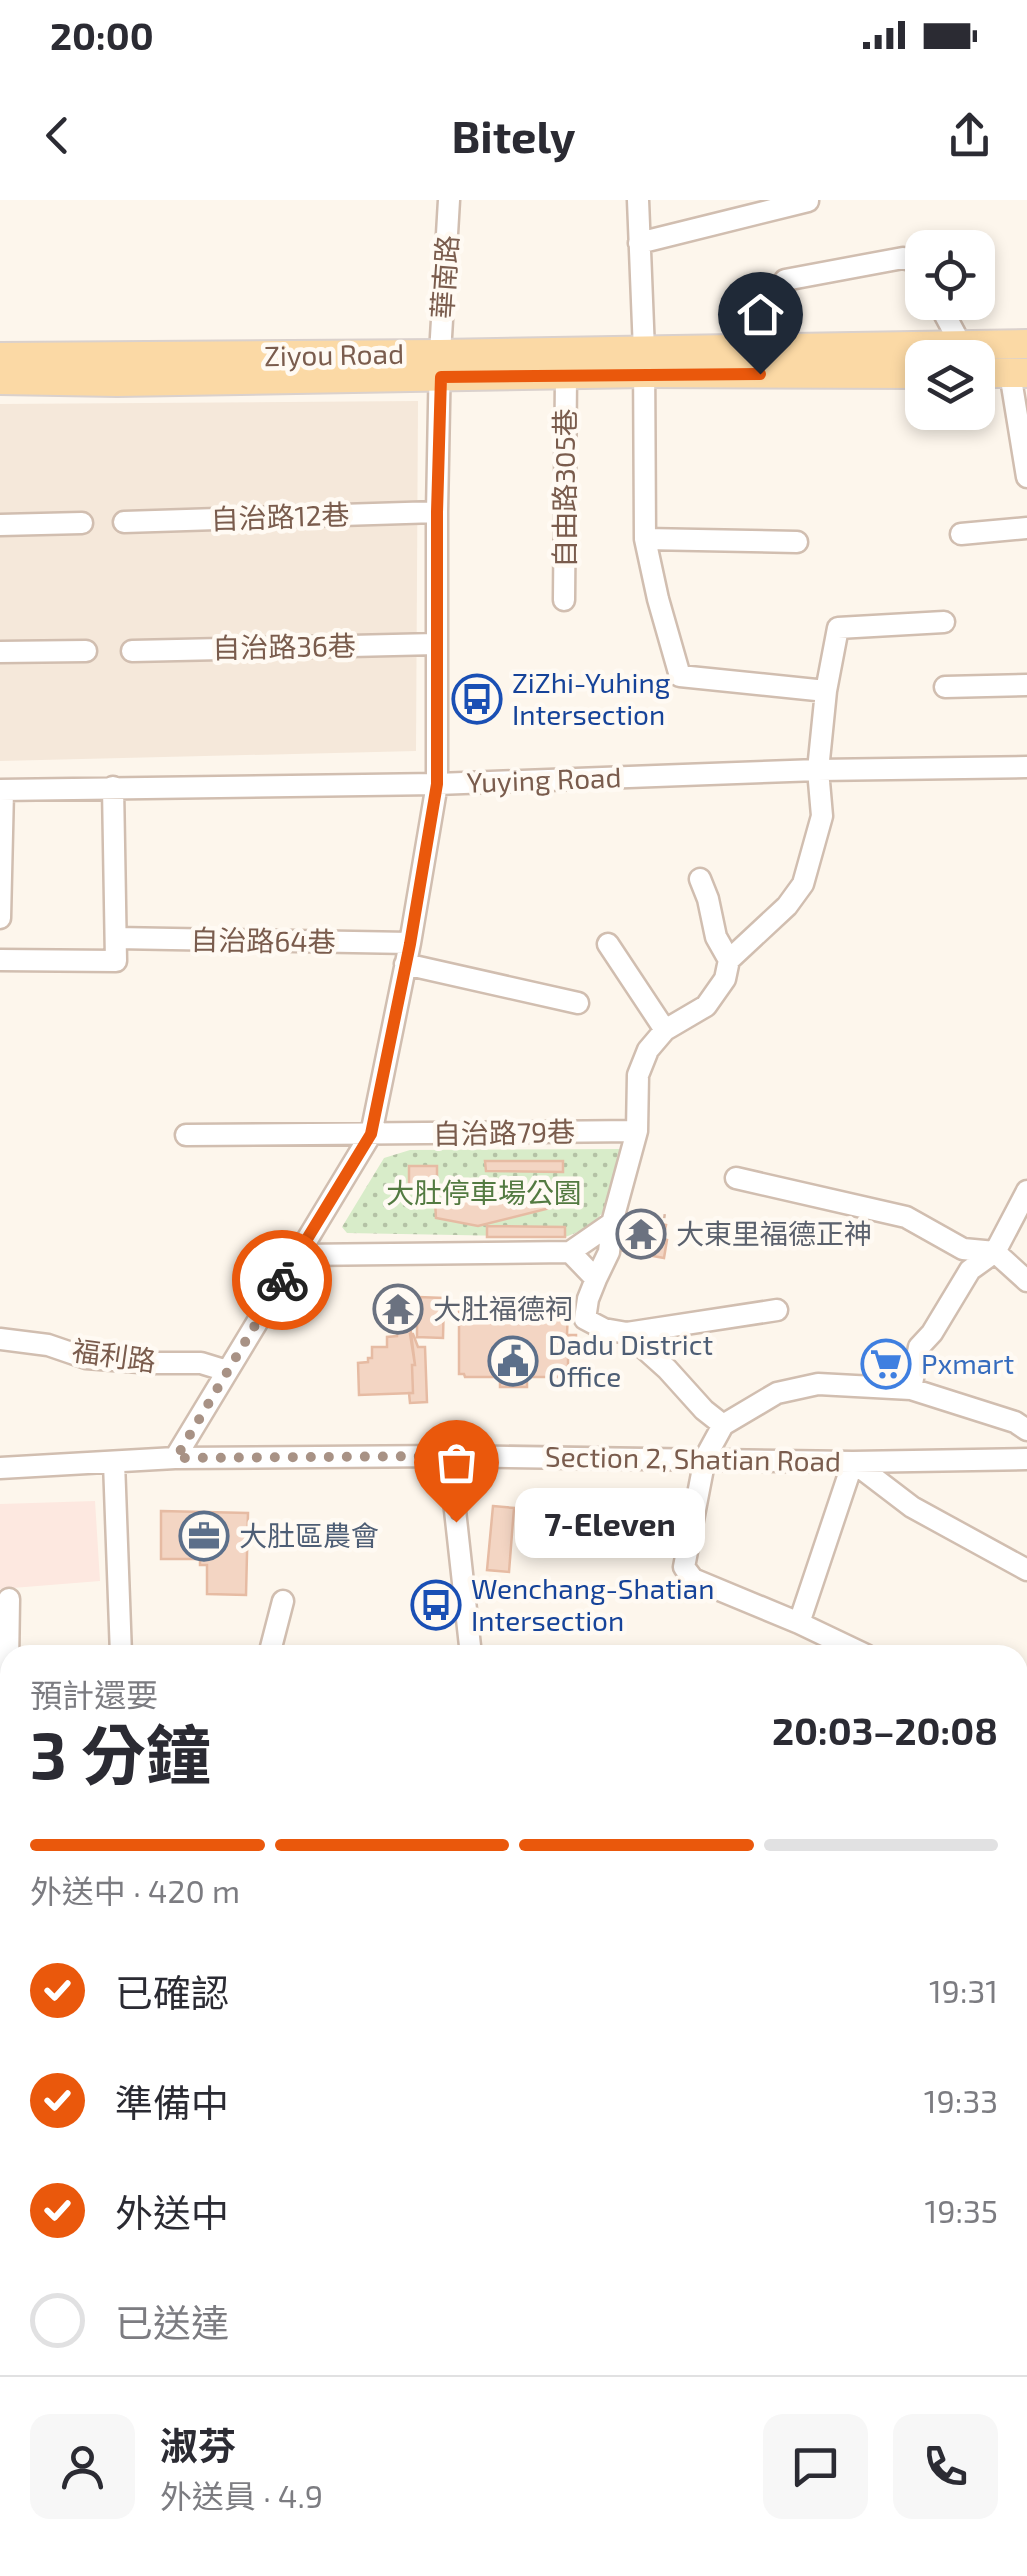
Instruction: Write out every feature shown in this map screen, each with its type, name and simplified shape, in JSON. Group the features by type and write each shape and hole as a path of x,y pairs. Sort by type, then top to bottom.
{"main road":[{"name":"Ziyou Road","path":"995,344 1027,344"},
{"name":"Ziyou Road","path":"0,357 441,365 644,362 905,348"},
{"name":"Ziyou Road","path":"0,380 116,382 441,365 566,376 644,362 905,373"}],"street":[{"name":"華南路","path":"176,1458 371,1134 408,954 437,784 437,512 450,200"},
{"path":"638,200 645,539 680,676 826,691"},
{"path":"639,242 808,201"},
{"path":"785,280 905,258"},
{"path":"1018,373 1027,477"},
{"name":"自由路305巷","path":"564,600 566,376"},
{"name":"自治路12巷","path":"124,522 437,512"},
{"path":"0,525 82,524"},
{"path":"961,534 1027,528"},
{"path":"645,539 796,542"},
{"path":"777,1310 627,1333 604,1329 585,1319 588,1299 609,1252 614,1216 637,1131 638,1076 648,1050 666,1030 706,1006 724,979 729,960 787,906 802,884 822,816 818,770 826,691 838,628 944,622"},
{"name":"自治路36巷","path":"132,651 436,644"},
{"path":"0,652 86,651"},
{"path":"945,687 1027,684"},
{"name":"Yuying Road","path":"1,790 437,784 818,770 1027,767"},
{"path":"0,960 116,961 113,787"},
{"path":"0,918 1,790"},
{"path":"700,879 716,937 729,960"},
{"name":"自治路64巷","path":"116,938 408,954 578,1002"},
{"path":"608,944 666,1030"},
{"name":"自治路79巷","path":"186,1135 637,1131"},
{"path":"736,1178 906,1217 963,1249 995,1252 1027,1281"},
{"path":"911,1389 919,1348 970,1270 995,1252 1027,1191"},
{"path":"298,1255 570,1252 614,1216"},
{"path":"570,1252 596,1280"},
{"path":"627,1333 704,1410 724,1424"},
{"name":"福利路","path":"0,1339 48,1345 86,1358 202,1363 228,1371"},
{"path":"842,1645 693,1579 684,1566 705,1458 724,1424 777,1393 818,1384 911,1389 1015,1422 1027,1430"},
{"path":"449,1456 470,1645"},
{"name":"Section 2, Shatian Road","path":"0,1468 176,1458 449,1456 853,1462 1027,1459"},
{"path":"114,1462 121,1645"},
{"path":"799,1623 853,1462 912,1507 1027,1570"},
{"path":"8,1645 9,1598"},
{"path":"272,1645 283,1601"}],"path":[{"path":"614,1216 672,1217"}],"shaded area":[{"path":"418,401 416,751 0,761 0,404"},
{"path":"95,1501 100,1581 0,1589 0,1504"}],"green space":[{"name":"大肚停車場公園","path":"623,1149 613,1192 602,1214 565,1237 347,1233 342,1227 384,1158 410,1150"}],"building":[{"path":"485,1161 563,1161 563,1172 486,1171"},
{"path":"409,1166 437,1166 437,1190 409,1191"},
{"path":"540,1185 540,1199 570,1198 570,1203 478,1226 436,1218 435,1201 512,1200 512,1186"},
{"name":"大東里福德正神","path":"620,1214 646,1219 644,1227 648,1228 650,1222 666,1225 664,1258 614,1249"},
{"path":"487,1226 565,1227 565,1237 487,1237"},
{"path":"418,1297 444,1298 443,1338 417,1337 417,1323 407,1323 407,1308 418,1308"},
{"name":"Dadu District Office","path":"459,1309 568,1309 567,1335 576,1335 576,1348 568,1348 568,1374 527,1377 527,1387 500,1387 500,1377 459,1374"},
{"path":"397,1325 410,1325 415,1365 413,1393 359,1395 358,1363 372,1358 372,1347 387,1347 387,1337 397,1336"},
{"path":"410,1334 418,1347 425,1347 427,1402 410,1403 415,1365"},
{"path":"493,1506 514,1508 509,1572 487,1570"},
{"name":"大肚區農會","path":"161,1511 248,1513 246,1595 207,1594 207,1565 200,1565 200,1559 161,1559"}],"way so far":[{"path":"282,1280 176,1458 449,1456 456,1522"}],"place":[{"name":"ZiZhi-Yuhing Intersection","path":"477,699"},
{"name":"大東里福德正神","path":"641,1234"},
{"name":"大肚福德祠","path":"398,1309"},
{"name":"Dadu District Office","path":"513,1361"},
{"name":"Pxmart","path":"886,1364"},
{"name":"7-Eleven","path":"456,1522"},
{"name":"大肚區農會","path":"204,1536"},
{"name":"Wenchang-Shatian Intersection","path":"436,1605"}],"route":[{"path":"282,1280 371,1134 410,944 437,784 441,377 760,374"}]}
